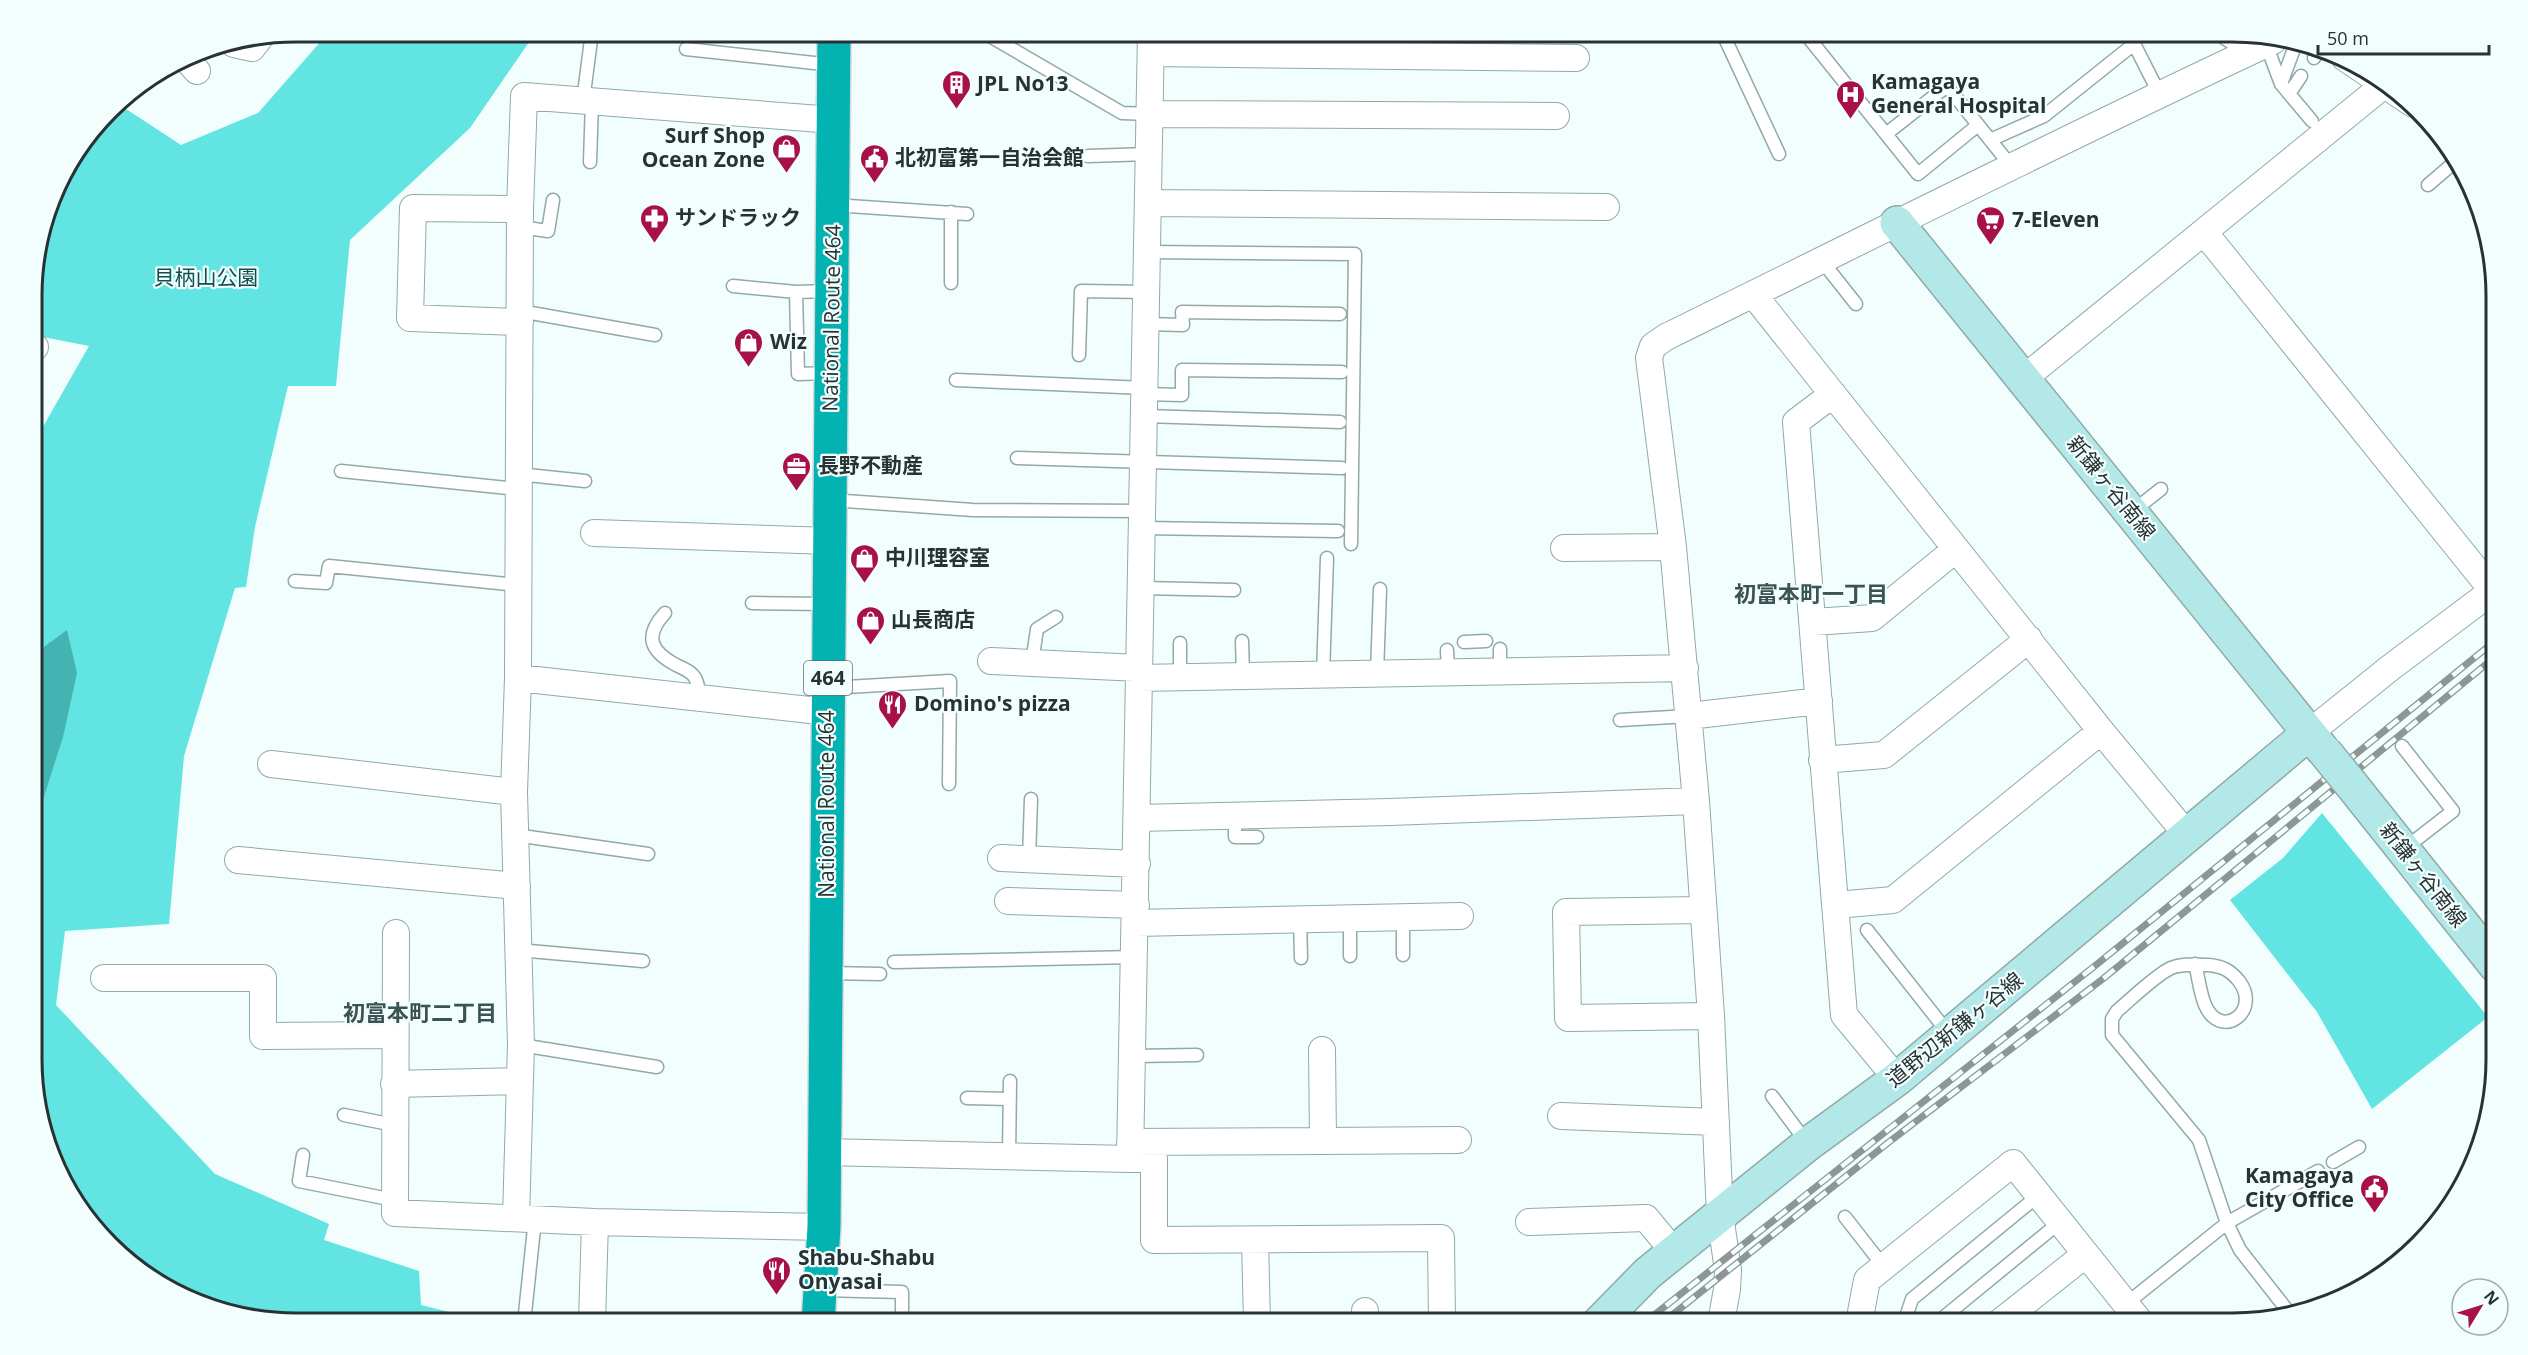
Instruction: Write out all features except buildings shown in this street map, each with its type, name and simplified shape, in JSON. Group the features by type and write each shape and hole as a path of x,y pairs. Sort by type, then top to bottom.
{"highway":[{"name":"National Route 464","path":"819,1313 824,1227 825,1152 834,42"}],"street":[{"path":"1130,1151 1151,42 1576,58"},
{"path":"1723,1313 1728,1270 1720,1215 1711,1016 1696,801 1673,547 1649,358 1653,346 1666,337 2011,166 2262,46"},
{"path":"2023,379 2379,89"},
{"path":"525,1218 514,792 518,678 520,218 524,96 833,120"},
{"path":"1150,114 1556,116"},
{"path":"1148,203 1606,207"},
{"path":"520,218 413,208 410,318 520,316"},
{"name":"新鎌ヶ谷南線","path":"1897,223 2486,949"},
{"path":"2204,232 2486,580"},
{"path":"1753,294 2101,731 2188,836"},
{"path":"1833,394 1796,422 1814,622 1822,760 1844,1015 1897,1079"},
{"path":"594,533 830,541"},
{"path":"1564,548 1673,547"},
{"path":"1814,622 1872,618 1956,549"},
{"path":"2317,742 2390,668 2486,596"},
{"path":"1822,760 1884,755 2029,639"},
{"path":"991,661 1180,677 1377,672 1448,661 1500,660 1684,668"},
{"path":"518,678 698,698 828,700"},
{"path":"1689,716 1819,701"},
{"path":"1836,904 1893,900 2101,731"},
{"name":"道野辺新鎌ヶ谷線","path":"1609,1313 1648,1273 1808,1144 1897,1079 2188,836 2317,742"},
{"path":"271,764 514,792"},
{"path":"1138,818 1696,801"},
{"path":"1001,858 1137,864"},
{"path":"238,861 517,886"},
{"path":"1008,901 1136,914 1300,919 1460,916"},
{"path":"1703,910 1559,906 1568,1018 1711,1016"},
{"path":"396,933 395,1213 595,1222 824,1227"},
{"path":"104,978 263,978 263,1036 394,1035"},
{"path":"1322,1050 1323,1141"},
{"path":"394,1084 520,1082"},
{"path":"1561,1116 1716,1122"},
{"path":"825,1152 1009,1157 1323,1141 1458,1140"},
{"path":"1130,1151 1154,1159 1154,1240 1441,1238 1442,1313"},
{"path":"1861,1313 1867,1280 2013,1163 2133,1313"},
{"path":"1529,1222 1646,1218 1674,1252"},
{"path":"592,1313 595,1222"},
{"path":"1255,1240 1257,1313"},
{"path":"2011,1313 2085,1254"}],"lane":[{"path":"590,162 587,101 591,42"},
{"path":"1000,42 1122,113 1150,114"},
{"path":"1727,42 1779,154"},
{"path":"1812,42 1918,174 1978,125"},
{"path":"1990,140 2044,116 2134,44 2160,95"},
{"path":"2262,46 2285,89 2312,121"},
{"path":"686,49 834,65"},
{"path":"2285,89 2294,50"},
{"path":"2285,89 2301,76"},
{"path":"1886,134 1947,86 2011,166"},
{"path":"1088,156 1149,154"},
{"path":"2428,185 2450,166"},
{"path":"520,218 548,231 553,200"},
{"path":"833,205 967,214"},
{"path":"951,212 951,282"},
{"path":"1147,252 1356,254 1351,544"},
{"path":"1822,261 1856,304"},
{"path":"733,286 796,292 832,291"},
{"path":"1079,355 1081,291 1146,292"},
{"path":"796,292 798,374 831,374"},
{"path":"1146,324 1183,325 1182,312 1340,314"},
{"path":"520,316 655,335"},
{"path":"1144,399 1182,395 1182,370 1342,372"},
{"path":"956,380 1340,422"},
{"path":"1017,459 1341,468"},
{"path":"341,471 518,481 585,481"},
{"path":"2131,513 2161,489"},
{"path":"830,500 1338,531"},
{"path":"1323,674 1327,558"},
{"path":"295,581 326,583 329,566 517,585"},
{"path":"1142,588 1234,590"},
{"path":"1377,672 1380,589"},
{"path":"752,603 830,604"},
{"path":"665,613 655,624 651,635 655,649 662,657 691,672 699,689 698,698"},
{"path":"1032,663 1037,629 1056,617"},
{"path":"1242,641 1243,675"},
{"path":"1464,642 1486,641"},
{"path":"1180,643 1180,677"},
{"path":"828,700 950,681 950,784"},
{"path":"1620,720 1689,716"},
{"path":"2402,746 2453,811 2404,850"},
{"path":"1029,859 1031,799"},
{"path":"1235,816 1235,837 1257,837"},
{"path":"515,835 648,854"},
{"path":"1403,917 1403,955"},
{"path":"1350,918 1350,956"},
{"path":"1300,919 1301,958"},
{"path":"1867,930 1950,1035"},
{"path":"518,950 643,961"},
{"path":"894,962 1135,957"},
{"path":"2195,964 2206,1009 2216,1020 2224,1022 2235,1020 2243,1011 2247,1000 2245,989 2231,971 2220,966 2195,964 2169,969 2117,1011 2112,1019 2112,1035 2199,1140 2227,1223 2240,1250 2285,1307"},
{"path":"826,973 880,974"},
{"path":"521,1045 657,1067"},
{"path":"1133,1056 1197,1054"},
{"path":"1009,1157 1010,1081"},
{"path":"1772,1096 1808,1144"},
{"path":"967,1098 1010,1099"},
{"path":"344,1115 394,1125"},
{"path":"2333,1162 2359,1147"},
{"path":"303,1155 299,1181 394,1200"},
{"path":"2135,1313 2227,1223 2318,1171"},
{"path":"1907,1313 1912,1299 2039,1195"},
{"path":"1845,1217 1884,1267"},
{"path":"524,1313 525,1218"},
{"path":"1949,1313 2060,1222"},
{"path":"820,1290 902,1292 902,1313"}],"green space":[{"name":"貝柄山公園","path":"320,42 529,42 470,128 350,240 336,386 288,386 255,527 246,587 235,588 184,756 169,924 65,931 56,1005 215,1174 329,1224 324,1240 419,1271 421,1305 453,1313 263,1311 214,1300 169,1279 116,1239 85,1200 68,1171 55,1141 44,1092 42,1059 42,428 89,346 42,337 42,296 47,247 55,214 76,169 95,141 125,108 181,145 258,113"},
{"path":"2322,813 2486,1015 2486,1019 2372,1109 2317,1012 2230,900 2283,858"}],"shaded area":[{"path":"67,630 77,673 63,737 42,803 42,648"}],"railway":[{"path":"1657,1313 2096,965 2486,648"},
{"path":"1675,1313 1889,1142 2104,978 2486,664"}],"place":[{"name":"JPL No13","path":"956,110"},
{"name":"Kamagaya General Hospital","path":"1850,120"},
{"name":"Surf Shop Ocean Zone","path":"786,174"},
{"name":"北初富第一自治会館","path":"874,184"},
{"name":"サンドラック","path":"654,244"},
{"name":"7-Eleven","path":"1991,246"},
{"name":"Wiz","path":"749,368"},
{"name":"長野不動産","path":"797,492"},
{"name":"中川理容室","path":"864,584"},
{"name":"山長商店","path":"870,646"},
{"name":"Domino's pizza","path":"893,730"},
{"name":"Kamagaya City Office","path":"2375,1214"},
{"name":"Shabu-Shabu Onyasai","path":"777,1296"}],"district":[{"name":"初富本町一丁目","path":"1811,594"},
{"name":"初富本町二丁目","path":"420,1013"}]}
